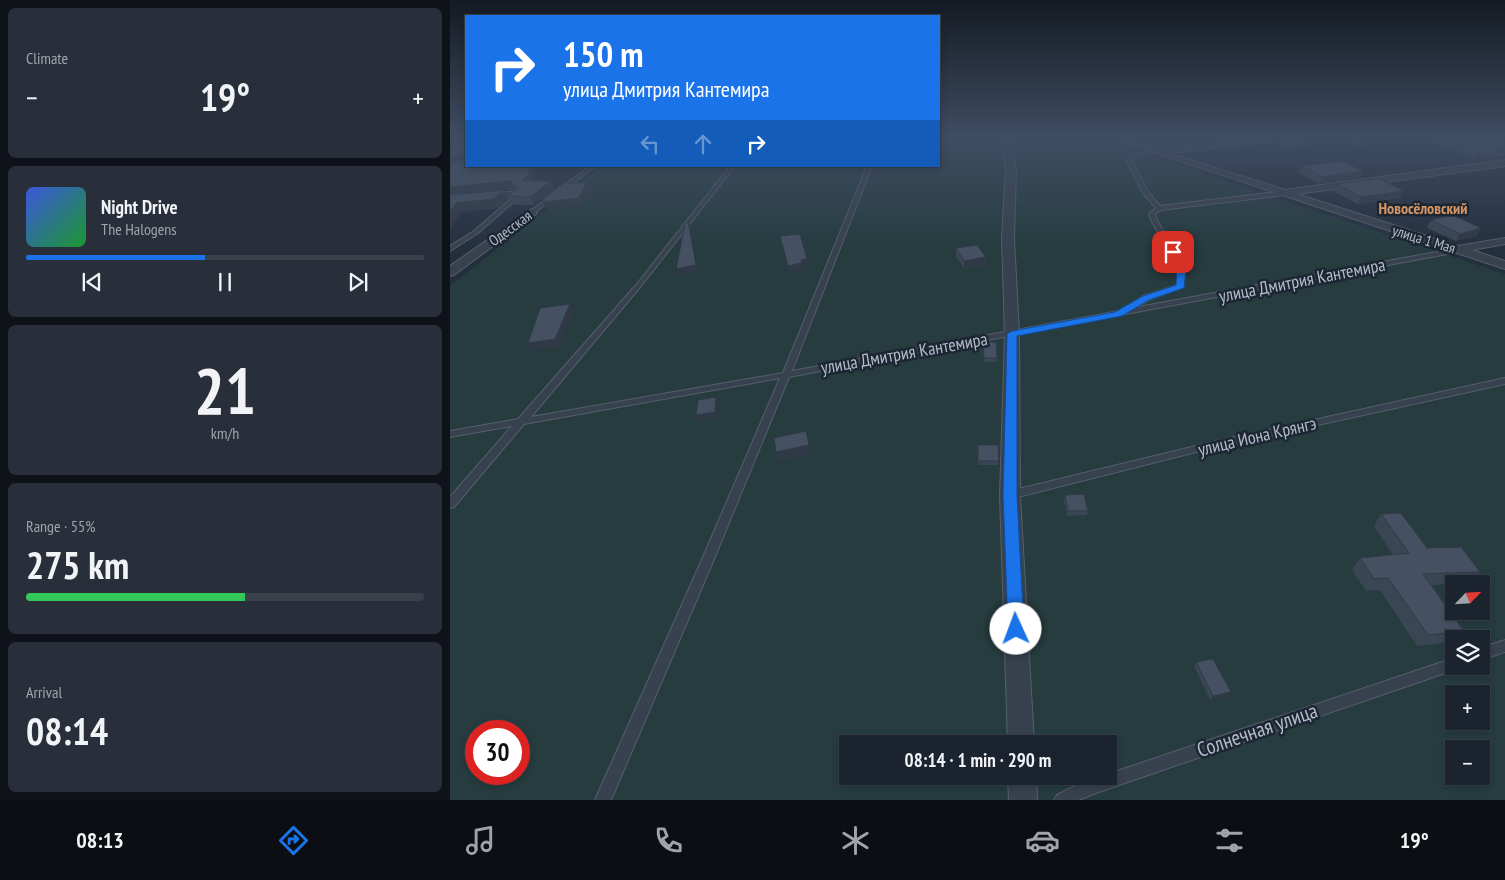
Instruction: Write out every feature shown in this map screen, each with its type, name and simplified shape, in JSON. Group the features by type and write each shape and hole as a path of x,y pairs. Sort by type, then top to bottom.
{"street":[{"path":"1011,175 1008,238 1012,334 1010,495 1021,735"},
{"name":"улица 1 Мая","path":"1230,175 1505,265"},
{"path":"1285,193 1415,175"},
{"name":"Одесская","path":"450,272 532,212"},
{"name":"улица Дмитрия Кантемира","path":"1458,250 1505,241"},
{"path":"1022,785 1023,800"}],"lane":[{"name":"Одесская","path":"532,212 581,175"},
{"path":"450,504 639,285 726,175"},
{"path":"603,800 692,597 833,262 866,175"},
{"path":"1137,175 1146,193 1159,208"},
{"path":"450,249 476,232 517,196 515,192 487,196"},
{"path":"1118,314 1146,298 1181,286 1182,268 1152,214 1159,208 1285,193"},
{"name":"улица Дмитрия Кантемира","path":"450,434 1012,334 1458,250"},
{"name":"улица Иона Крянгэ","path":"1010,495 1204,447 1505,381"},
{"path":"1490,651 1505,646"},
{"name":"Солнечная улица","path":"1062,800 1090,787 1445,667"}],"green space":[{"path":"590,175 1208,175 1505,274 1505,800 450,800 450,286"}],"building":[{"path":"450,175 527,175 522,181 551,181 530,197 508,196 518,188 511,181 450,187"},
{"path":"1378,178 1403,191 1361,197 1336,184"},
{"path":"564,183 586,183 579,198 543,202 544,198"},
{"path":"504,190 493,199 456,203 450,212 450,195"},
{"path":"1452,215 1481,228 1460,234 1431,220"},
{"path":"688,221 696,265 676,269 685,224"},
{"path":"800,234 807,259 801,260 802,263 788,266 780,236"},
{"path":"977,245 986,257 964,261 956,248"},
{"path":"570,304 555,339 528,343 540,308"},
{"path":"983,342 996,342 997,358 984,358"},
{"path":"716,397 715,412 696,415 698,400"},
{"path":"806,431 809,445 776,452 774,438"},
{"path":"978,445 998,445 999,461 978,461"},
{"path":"1084,494 1088,511 1068,511 1065,495"},
{"path":"1401,513 1427,548 1461,547 1480,572 1423,574 1445,605 1445,620 1456,620 1463,630 1445,630 1445,633 1428,635 1388,578 1374,579 1360,558 1409,553 1381,514"},
{"path":"1213,659 1231,692 1213,696 1196,662"}],"district":[{"name":"Новосёловский","path":"1423,208"}],"route":[{"path":"1016,629 1010,495 1012,334 1118,314 1146,298 1181,286 1182,268 1173,252"}]}
